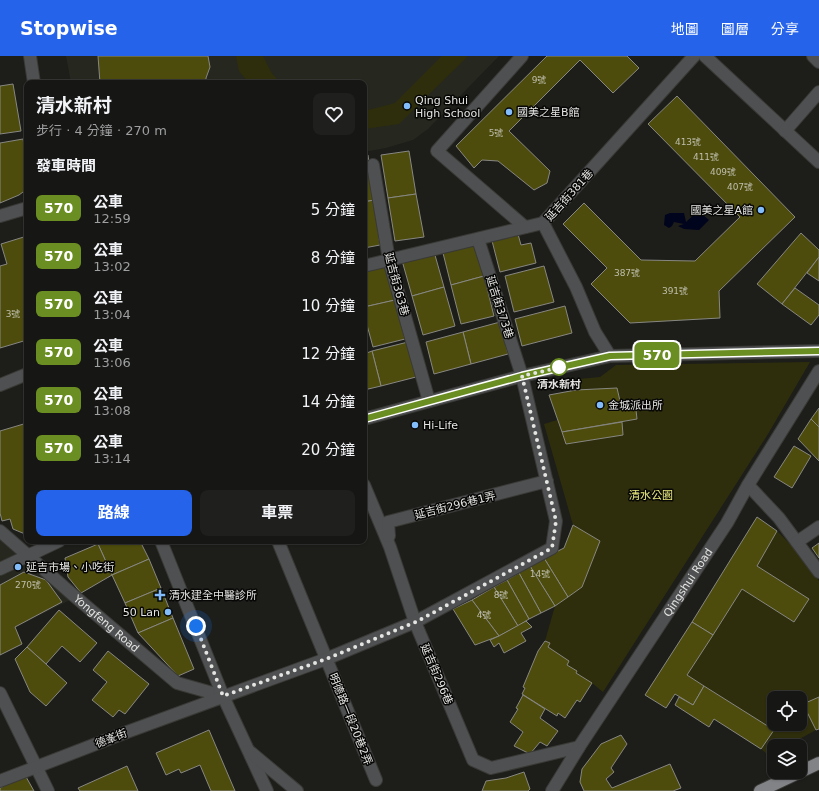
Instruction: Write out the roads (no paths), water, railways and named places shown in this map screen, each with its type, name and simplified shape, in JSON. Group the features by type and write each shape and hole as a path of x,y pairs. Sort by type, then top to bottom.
{"main road":[{"path":"807,769 819,763"},
{"path":"760,791 785,779"}],"street":[{"path":"30,56 34,80"},
{"path":"522,56 437,151 525,228"},
{"name":"延吉街381巷","path":"610,356 595,332 576,287 543,223 694,56"},
{"path":"705,56 819,162"},
{"path":"813,56 819,62"},
{"path":"785,131 819,92"},
{"name":"延吉街363巷","path":"373,165 389,260 429,401"},
{"path":"0,216 24,209"},
{"path":"367,265 543,223"},
{"name":"延吉街373巷","path":"416,622 552,548 556,521 522,376 478,239"},
{"path":"367,418 522,376 610,356 819,351"},
{"name":"Qingshui Road","path":"552,791 727,523 748,485 819,371"},
{"path":"0,385 24,375"},
{"name":"延吉街296巷1弄","path":"390,547 388,522 547,481"},
{"path":"748,485 780,518 819,572"},
{"name":"延吉街296巷","path":"367,492 390,547 416,622 473,760 491,768 580,747"},
{"path":"797,542 819,527"},
{"name":"Yongfeng Road","path":"0,531 178,683 223,696"},
{"path":"0,569 53,544"},
{"path":"162,544 223,696 267,791"},
{"name":"明德路一段20巷2弄","path":"279,544 376,780"},
{"name":"德峯街","path":"0,781 223,696 326,659 416,622"},
{"path":"0,693 48,791"},
{"path":"246,748 298,791"}],"water":[{"path":"698,211 709,220 699,230 684,229 678,226 684,224 674,222 669,228 664,225 665,215 670,213 684,213 686,222"}],"place":[{"name":"Qing Shui High School","path":"407,106"},
{"name":"國美之星B館","path":"509,112"},
{"name":"國美之星A館","path":"761,210"},
{"name":"清水新村","path":"559,367"},
{"name":"金城派出所","path":"600,405"},
{"name":"Hi-Life","path":"415,425"},
{"name":"延吉市場、小吃街","path":"18,567"},
{"name":"清水建全中醫診所","path":"160,595"},
{"name":"50 Lan","path":"168,612"}],"park label":[{"name":"清水公園","path":"651,495"}]}
